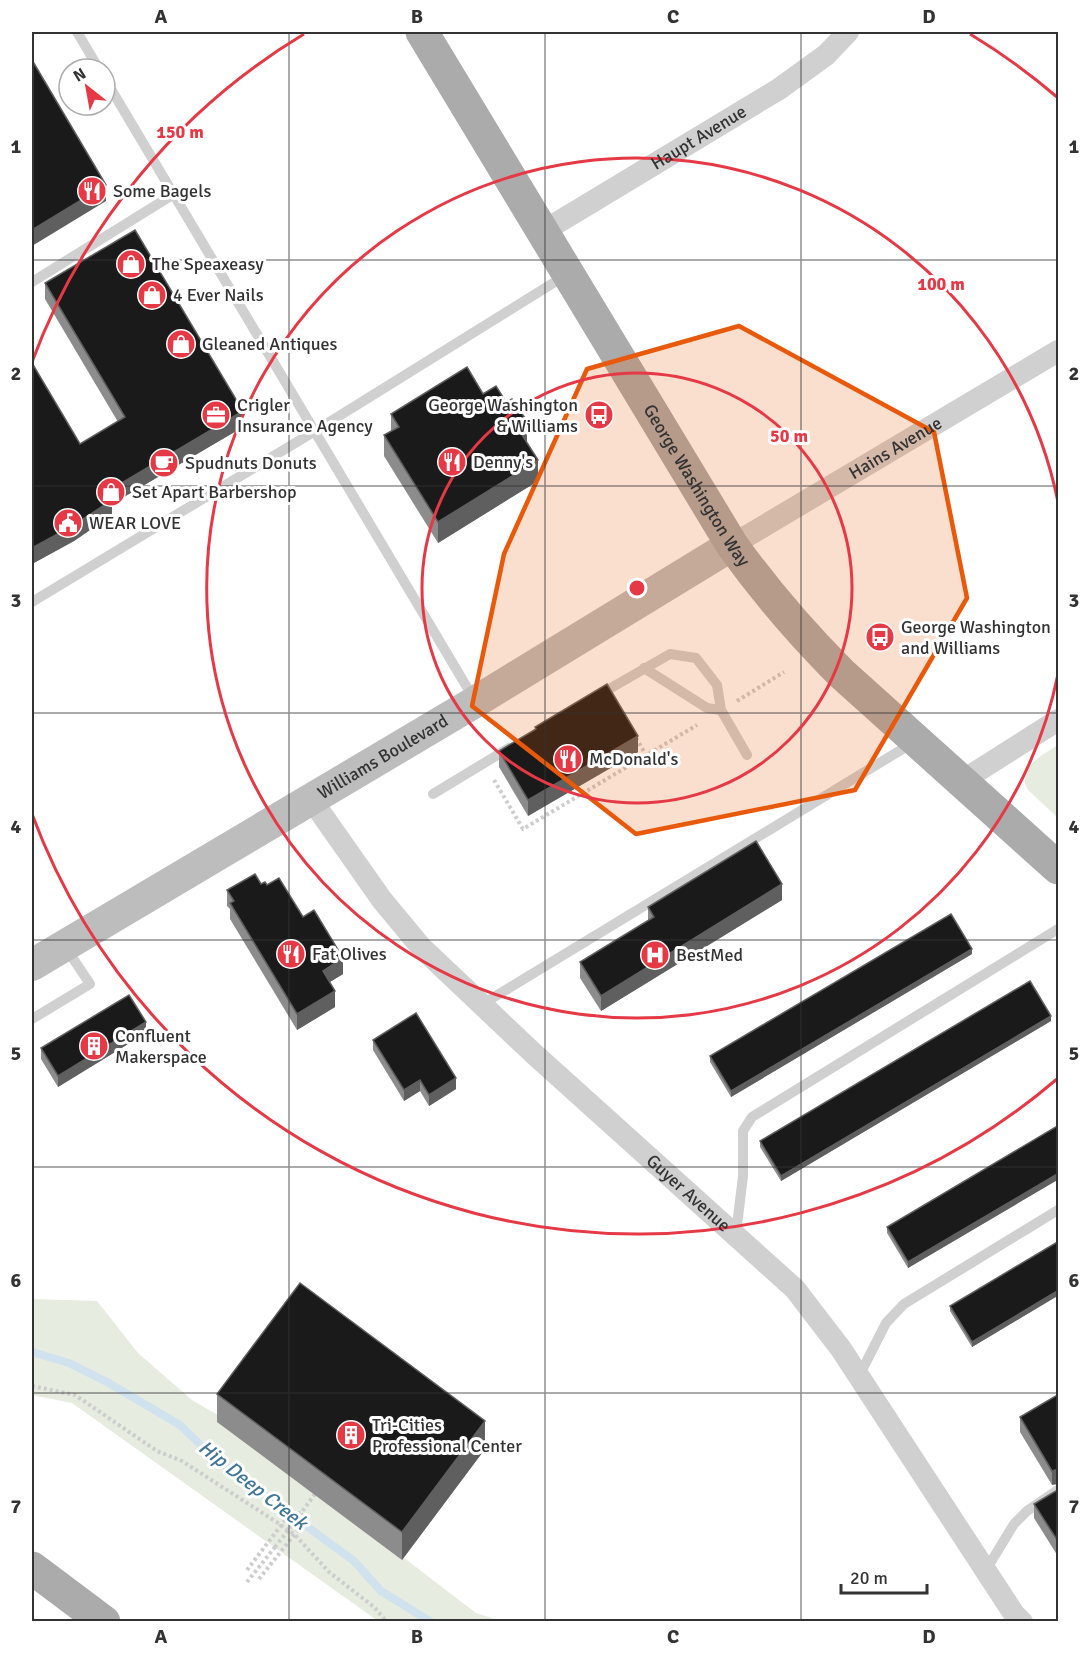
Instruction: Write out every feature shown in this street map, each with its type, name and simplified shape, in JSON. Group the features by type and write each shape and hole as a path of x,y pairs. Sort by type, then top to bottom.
{"main road":[{"name":"George Washington Way","path":"422,32 732,545 756,578 813,645 841,673 1059,868"},
{"path":"32,1568 104,1622"}],"street":[{"name":"Haupt Avenue","path":"542,232 779,89 826,55 848,32"},
{"name":"Hains Avenue","path":"732,545 1059,351"},
{"name":"Williams Boulevard","path":"33,962 311,800 732,545"},
{"path":"962,781 1059,720"},
{"name":"Guyer Avenue","path":"311,800 382,900 421,947 481,1005 795,1289 841,1349 1014,1614 1022,1622"}],"lane":[{"path":"77,32 92,57"},
{"path":"117,99 475,702"},
{"path":"32,282 174,194"},
{"path":"32,602 315,431 568,274"},
{"path":"586,703 670,654 696,658 717,685 721,710 747,755"},
{"path":"644,668 707,708 721,710"},
{"path":"481,1005 917,741"},
{"path":"433,794 518,743"},
{"path":"736,1235 743,1176 743,1131 752,1117 1059,929"},
{"path":"32,1019 90,984 65,945"},
{"path":"858,1376 886,1323 904,1304 1059,1210"},
{"path":"986,1570 1014,1524 1027,1510 1059,1490"}],"path":[{"path":"737,701 784,672"},
{"path":"485,777 494,780 523,829 706,720"},
{"path":"630,729 646,755"},
{"path":"32,1386 75,1395 157,1450 182,1461 278,1523 295,1535 329,1572 374,1607 387,1622"},
{"path":"247,1582 315,1494"},
{"path":"247,1570 289,1515 301,1513"},
{"path":"259,1579 302,1525 301,1513"}],"highlighted area":[{"path":"739,326 934,432 967,598 855,790 636,834 472,706 504,554 587,369"}],"shaded area":[{"path":"1058,745 1058,818 1028,790 1025,783 1031,764"},
{"path":"32,1299 97,1301 138,1353 192,1400 216,1414 476,1613 501,1621 378,1621 72,1403 32,1395"}],"building":[{"path":"32,60 57,102 57,117 66,117 106,185 32,230"},
{"path":"135,230 243,411 108,491 112,500 74,525 32,548 32,363 80,444 125,417 45,283"},
{"name":"Denny's","path":"467,367 483,394 496,386 506,402 512,399 527,421 517,427 538,460 438,522 384,435 399,427 391,414"},
{"name":"McDonald's","path":"607,684 638,736 528,800 499,751"},
{"name":"BestMed","path":"756,841 782,884 601,996 580,962 654,917 648,907"},
{"name":"Fat Olives","path":"255,874 261,884 265,882 267,885 279,878 303,917 314,910 343,958 323,971 335,991 297,1014 230,903 234,901 227,890"},
{"path":"951,914 972,949 731,1091 710,1056"},
{"path":"1030,981 1051,1016 781,1176 760,1141"},
{"name":"Confluent Makerspace","path":"129,995 146,1022 58,1076 41,1048"},
{"path":"416,1013 456,1078 429,1095 420,1080 404,1090 373,1040"},
{"path":"1059,1125 1059,1173 908,1262 887,1227"},
{"path":"1059,1241 1059,1290 972,1342 950,1306"},
{"name":"Tri-Cities Professional Center","path":"300,1283 485,1421 402,1532 217,1394"},
{"path":"1059,1394 1059,1469 1052,1471 1020,1417"},
{"path":"1059,1489 1059,1543 1034,1504"}],"waterway":[{"name":"Hip Deep Creek","path":"32,1352 69,1363 107,1382 180,1425 215,1459 354,1561 381,1591 431,1622"}],"place":[{"name":"Some Bagels","path":"92,191"},
{"name":"The Speaxeasy","path":"131,264"},
{"name":"4 Ever Nails","path":"152,295"},
{"name":"Gleaned Antiques","path":"181,344"},
{"name":"Crigler Insurance Agency","path":"216,415"},
{"name":"George Washington & Williams","path":"599,415"},
{"name":"Denny's","path":"452,462"},
{"name":"Spudnuts Donuts","path":"164,463"},
{"name":"Set Apart Barbershop","path":"111,492"},
{"name":"WEAR LOVE","path":"68,523"},
{"name":"George Washington and Williams","path":"880,637"},
{"name":"McDonald's","path":"568,759"},
{"name":"Fat Olives","path":"291,954"},
{"name":"BestMed","path":"655,955"},
{"name":"Confluent Makerspace","path":"94,1046"},
{"name":"Tri-Cities Professional Center","path":"351,1435"}]}
